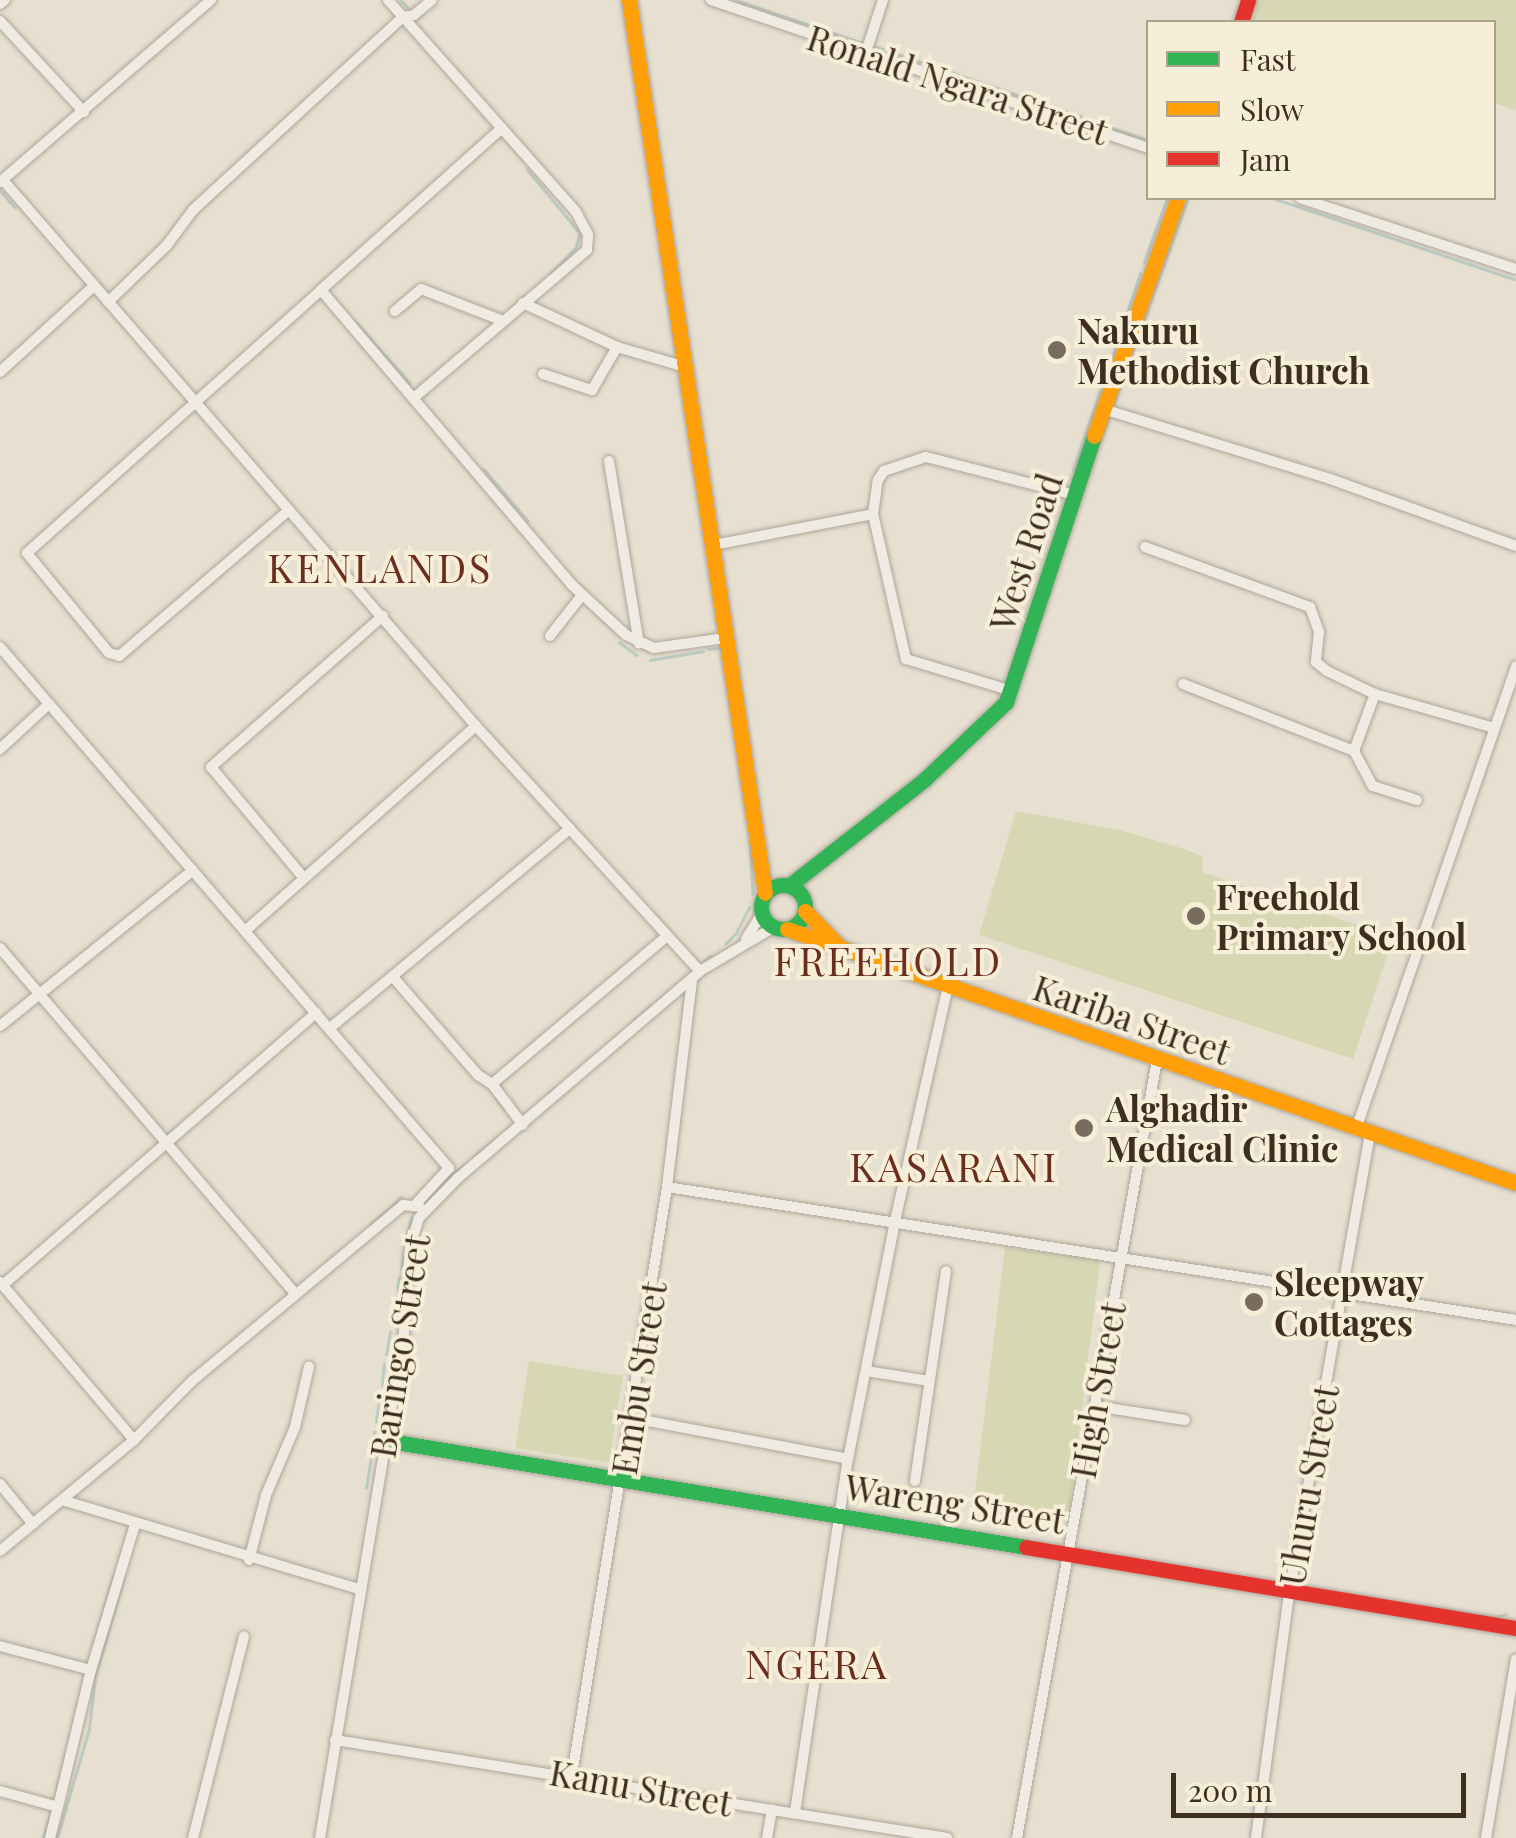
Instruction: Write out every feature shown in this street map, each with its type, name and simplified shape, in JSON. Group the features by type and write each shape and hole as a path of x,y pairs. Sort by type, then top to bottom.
{"street":[{"path":"211,0 2,181 476,726 666,936 696,976"},
{"path":"388,0 576,212 588,235 586,250 415,396"},
{"path":"108,302 168,245 193,210 402,17 414,15 432,0"},
{"path":"629,0 766,892 762,913 780,928 799,923 805,905"},
{"name":"Ronald Ngara Street","path":"711,0 1146,147"},
{"path":"866,52 883,0"},
{"path":"0,20 84,112"},
{"path":"289,510 119,656 109,653 27,550 199,404 502,128"},
{"name":"West Road","path":"786,885 828,857 925,779 999,710 1012,691 1050,556 1177,200"},
{"path":"1306,200 1516,268"},
{"path":"0,372 94,286"},
{"path":"396,311 421,288 503,321"},
{"path":"321,290 582,595 639,644 668,647 725,638"},
{"path":"523,303 617,347 686,367"},
{"path":"543,374 592,390 606,373 617,347"},
{"path":"1103,409 1330,479 1516,546"},
{"path":"1012,691 906,660 873,514 878,480 884,471 926,457 1075,494"},
{"path":"609,461 639,644"},
{"path":"714,545 873,514"},
{"path":"1146,547 1310,607 1319,632 1316,662 1375,694 1494,728"},
{"path":"550,636 582,595"},
{"path":"303,877 211,767 383,616"},
{"path":"0,647 449,1168 420,1207 403,1205 192,1382 134,1440 0,1552"},
{"name":"Uhuru Street","path":"1256,1838 1289,1593 1341,1293 1363,1132 1516,666"},
{"path":"1183,684 1354,751 1373,786 1417,800"},
{"path":"1354,751 1375,694"},
{"path":"0,749 50,704"},
{"path":"245,931 476,726"},
{"path":"330,1028 570,829"},
{"path":"760,856 841,949"},
{"name":"West Road","path":"805,905 828,857"},
{"path":"0,1026 193,870"},
{"path":"766,892 786,885"},
{"name":"Baringo Street","path":"746,940 762,913"},
{"name":"Kariba Street","path":"780,928 1516,1183"},
{"name":"Baringo Street","path":"320,1838 358,1590 404,1332 410,1246 420,1207 696,976 746,940 780,928"},
{"path":"492,1084 666,936"},
{"path":"0,948 296,1294"},
{"name":"Embu Street","path":"572,1774 632,1418 696,976"},
{"path":"393,977 478,1075 492,1084 522,1124"},
{"path":"795,1812 848,1460 894,1221 948,985"},
{"path":"134,1440 1,1284 316,1014"},
{"name":"High Street","path":"1017,1838 1156,1060"},
{"path":"667,1186 1516,1320"},
{"path":"915,1481 946,1271"},
{"path":"250,1560 266,1495 295,1427 309,1367"},
{"path":"866,1371 929,1380"},
{"path":"1095,1406 1185,1420"},
{"path":"632,1418 848,1460"},
{"name":"Wareng Street","path":"384,1440 840,1517 1069,1550 1289,1593 1516,1628"},
{"path":"0,1484 32,1524"},
{"path":"62,1500 358,1590"},
{"path":"50,1838 90,1670 135,1524"},
{"path":"193,1838 244,1636"},
{"path":"0,1646 90,1670"},
{"path":"1486,1838 1516,1659"},
{"name":"Kanu Street","path":"335,1740 572,1774 947,1838"},
{"path":"0,1791 58,1807"},
{"path":"767,1838 772,1809"}],"green space":[{"path":"1247,0 1516,0 1516,110 1496,104 1496,20 1242,18"},
{"path":"1016,811 1119,830 1178,847 1203,856 1202,872 1393,937 1353,1059 979,935"},
{"path":"1005,1248 1100,1260 1069,1518 973,1506"},
{"path":"529,1361 623,1376 609,1463 515,1448"}],"waterway":[{"path":"401,0 410,10"},
{"path":"736,0 860,42"},
{"path":"874,46 1080,116"},
{"path":"1095,122 1146,139"},
{"path":"527,169 580,233 576,248 551,274"},
{"path":"0,190 15,207"},
{"path":"1144,262 1166,200"},
{"path":"1112,408 1187,200"},
{"path":"1279,200 1516,280"},
{"path":"1105,378 1140,274"},
{"path":"354,320 410,383"},
{"path":"1073,471 1100,391"},
{"path":"1100,441 1109,416"},
{"path":"484,469 528,521"},
{"path":"1046,598 1064,543"},
{"path":"619,642 637,655"},
{"path":"708,649 720,648"},
{"path":"650,660 703,651"},
{"path":"750,842 753,894"},
{"path":"725,944 736,933 749,907"},
{"path":"704,961 710,956"},
{"path":"657,1001 667,993"},
{"path":"634,1020 652,1005"},
{"path":"549,1093 556,1087"},
{"path":"496,1098 505,1109"},
{"path":"504,1132 513,1125"},
{"path":"476,1155 496,1138"},
{"path":"438,1187 464,1165"},
{"path":"370,1225 401,1197"},
{"path":"405,1242 411,1218"},
{"path":"401,1270 404,1251"},
{"path":"397,1290 399,1278"},
{"path":"393,1319 395,1298"},
{"path":"386,1355 390,1332"},
{"path":"382,1386 384,1364"},
{"path":"376,1422 380,1395"},
{"path":"372,1449 374,1432"},
{"path":"366,1488 371,1455"},
{"path":"89,1660 113,1577"},
{"path":"57,1838 89,1729 95,1677 124,1577"},
{"path":"1423,1605 1495,1617 1506,1614"},
{"path":"56,1792 81,1692"},
{"path":"43,1838 51,1811"}],"traffic: fast":[{"path":"790,885 925,779 1006,702 1094,436"},
{"path":"783,885 799,891 805,907 799,923 783,929 767,923 761,907 767,891 783,885"},
{"path":"384,1440 1026,1547"}],"traffic: slow":[{"path":"629,0 765,893"},
{"path":"1094,436 1177,200"},
{"path":"805,911 839,946"},
{"path":"787,929 1516,1183"}],"traffic: jam":[{"path":"1242,20 1248,0"},
{"path":"1026,1547 1516,1628"}],"place":[{"name":"Nakuru Methodist Church","path":"1057,350"},
{"name":"Freehold Primary School","path":"1196,916"},
{"name":"Alghadir Medical Clinic","path":"1084,1128"},
{"name":"Sleepway Cottages","path":"1254,1302"}],"district":[{"name":"KENLANDS","path":"380,567"},
{"name":"FREEHOLD","path":"888,960"},
{"name":"KASARANI","path":"954,1166"},
{"name":"NGERA","path":"817,1663"}]}
